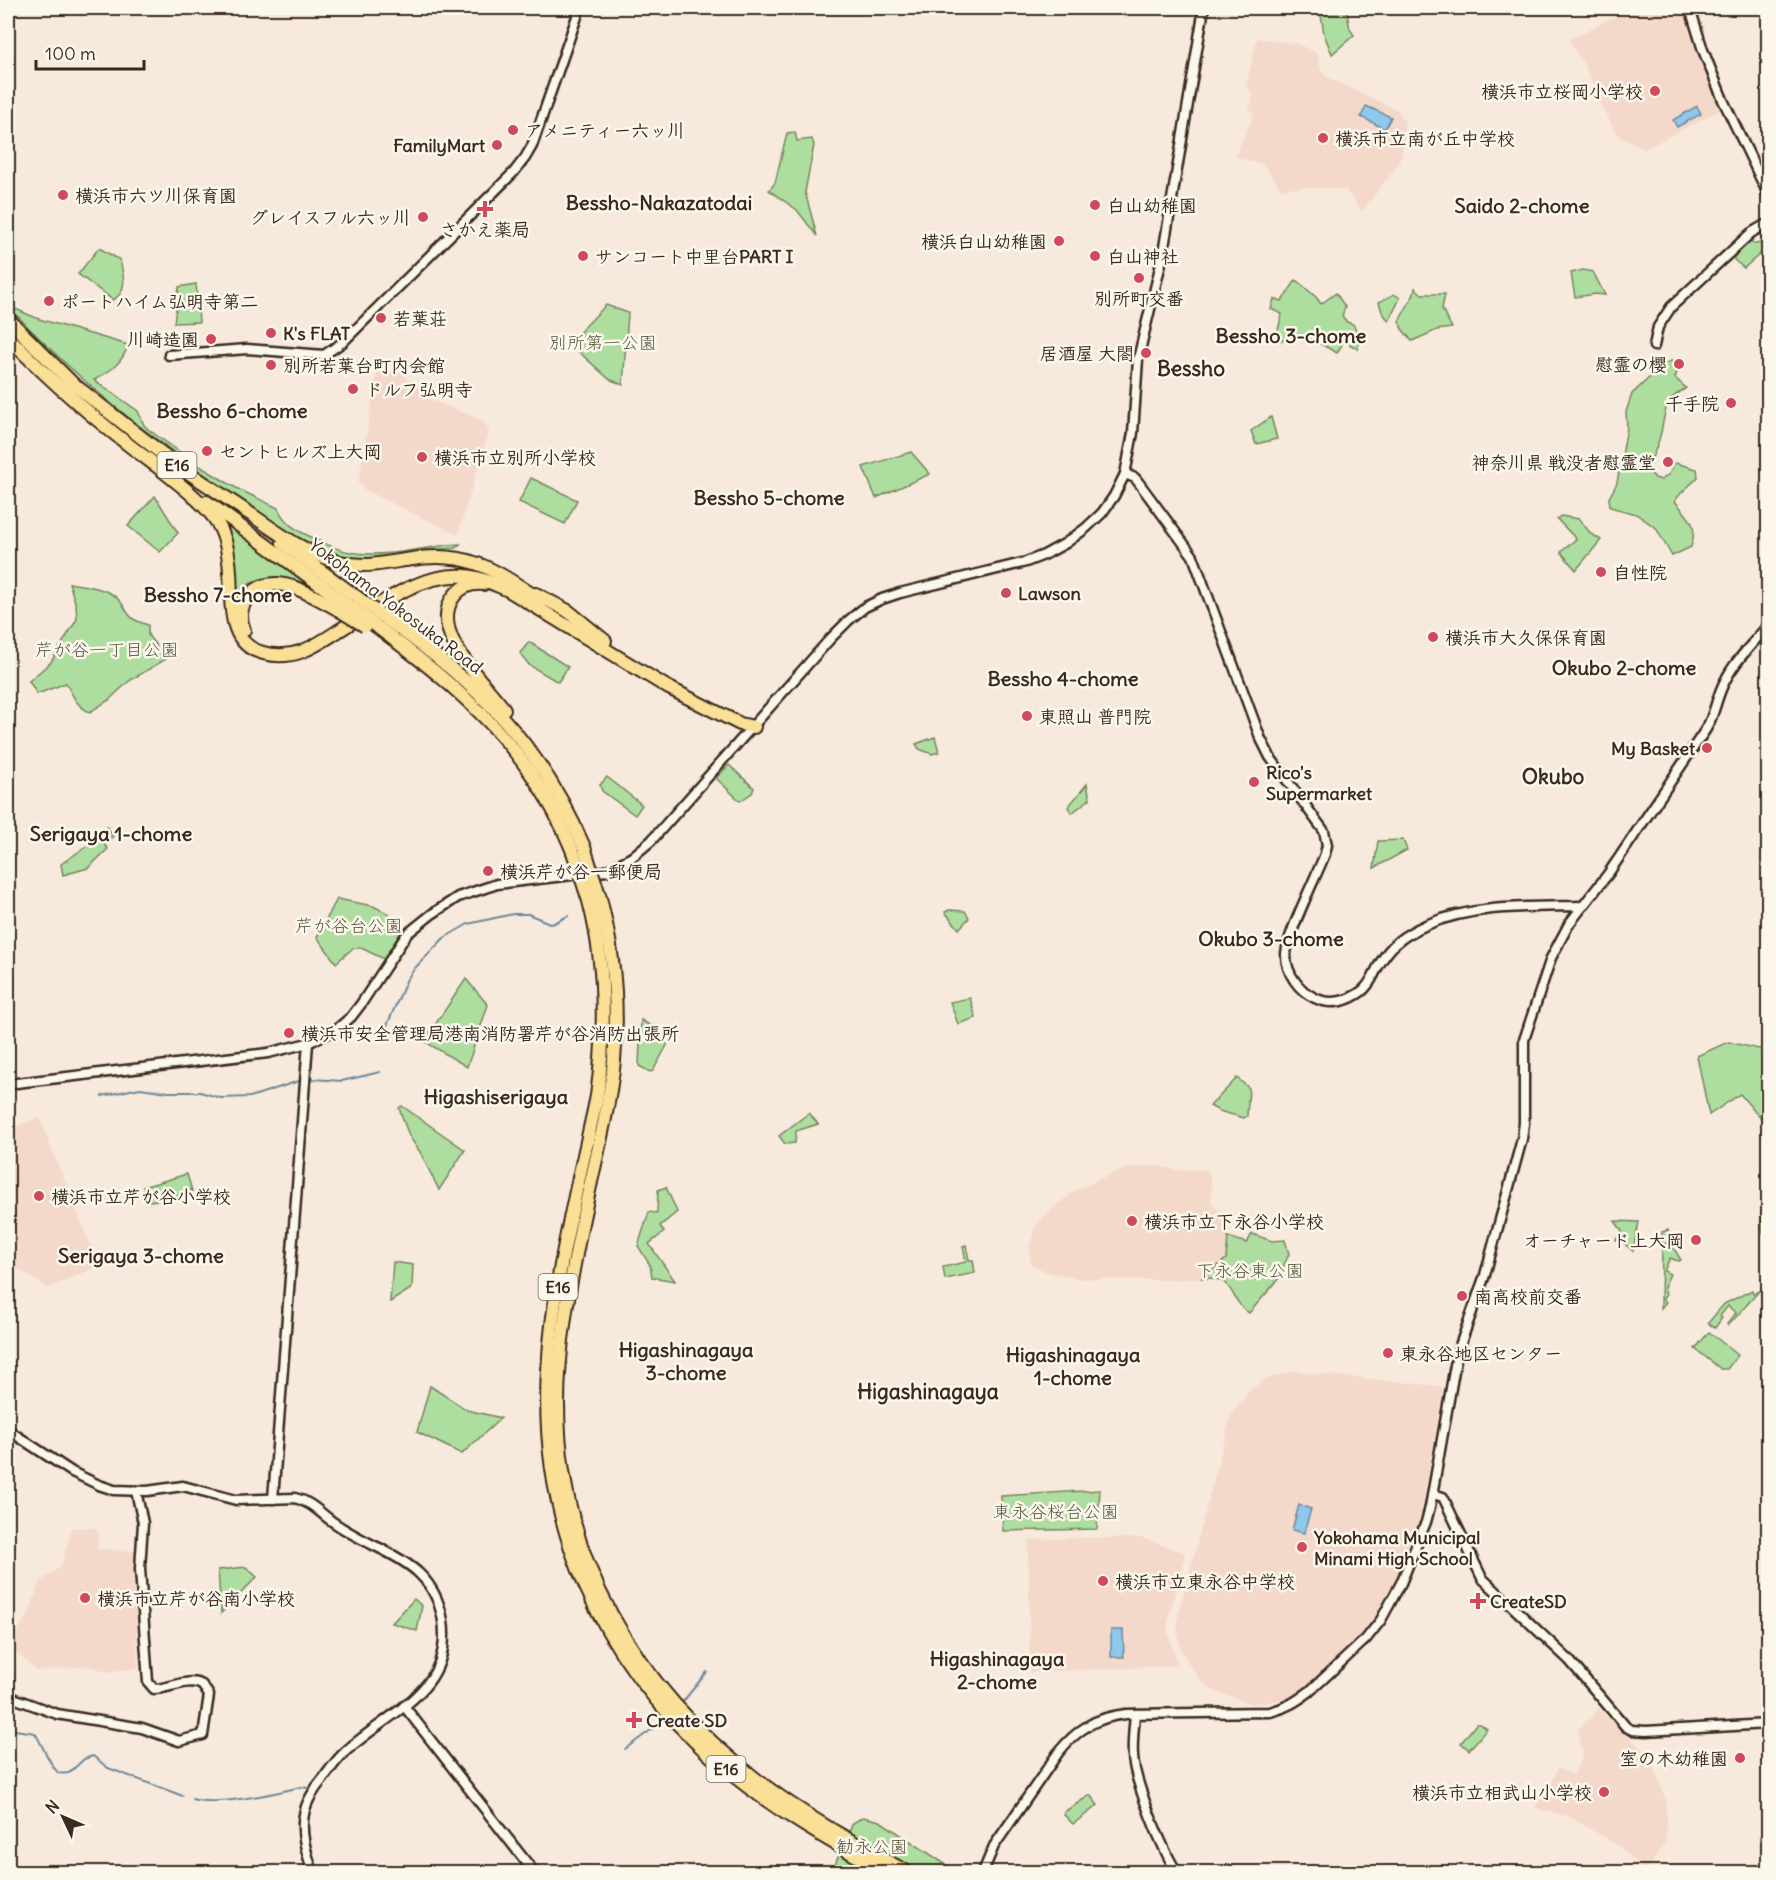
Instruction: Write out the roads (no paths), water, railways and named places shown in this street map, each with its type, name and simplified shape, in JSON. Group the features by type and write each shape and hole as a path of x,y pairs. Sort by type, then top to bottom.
{"highway":[{"name":"Yokohama Yokosuka Road","path":"8,319 72,383 348,605"},
{"name":"Yokohama Yokosuka Road","path":"8,337 75,403 148,459 348,605 377,624 438,657 504,719 538,760 563,801 595,899 595,924 603,973 604,1029 597,1096 554,1314 548,1368 548,1438 557,1497 575,1564 595,1608 631,1660 674,1705 723,1753 885,1872"},
{"path":"148,459 217,521 226,544 233,621 239,636 248,645 262,653 286,655 308,650 394,596 432,579 467,576 516,590"},
{"path":"169,460 286,538 339,562 359,566 421,558 461,558 476,562 667,687 740,724 754,727"},
{"path":"377,624 348,605 292,586 278,584 253,592 241,611 241,623 247,636 266,649 292,649 311,643 392,590 429,573 449,569 474,570 516,590"},
{"path":"516,590 474,584 463,588 448,606 447,621 457,651 520,730 538,760"},
{"name":"Yokohama Yokosuka Road","path":"377,624 431,667 478,709 512,748 541,788 565,832 578,849"},
{"name":"Yokohama Yokosuka Road","path":"850,1846 907,1872"}],"street":[{"path":"169,356 242,350 324,355 337,347 514,172 525,158 542,119 580,8"},
{"path":"8,1084 268,1053 326,1036 351,1017 407,934 458,897 497,884 606,871 632,857 651,841 830,639 865,607 900,593 1026,562 1044,555 1066,543 1102,513 1125,474 1133,433 1138,358 1162,259 1204,8"},
{"path":"1690,8 1703,50 1723,100 1768,194"},
{"path":"1654,346 1658,327 1671,307 1751,233 1768,223"},
{"path":"1125,474 1135,478 1193,556 1266,751 1324,831 1327,845 1325,854 1287,947 1288,968 1304,990 1314,998 1324,1001 1335,1002 1350,999 1371,983 1383,957 1395,943 1442,919 1495,908 1583,906"},
{"path":"983,1872 994,1846 1069,1739 1095,1720 1116,1715 1280,1710 1300,1699 1366,1639 1381,1620 1394,1597 1426,1522 1433,1494 1457,1354 1485,1275 1522,1140 1525,1034 1551,958 1564,933 1608,874 1702,735 1715,712 1723,685 1729,675 1768,625"},
{"path":"8,1016 8,1022"},
{"path":"273,1499 308,1043"},
{"path":"8,1430 81,1477 114,1490 136,1491 183,1486 236,1500 295,1498 311,1504 344,1529 405,1561 419,1572 435,1593 440,1602 444,1636 441,1664 430,1681 404,1706 345,1751 319,1784 304,1814 303,1830 313,1872"},
{"path":"8,1696 57,1714 142,1728 179,1741 203,1735 209,1695 202,1685 192,1682 165,1689 154,1689 148,1682 140,1569 142,1523 136,1491"},
{"path":"1433,1494 1443,1497 1482,1578 1569,1660 1626,1727 1646,1731 1768,1724"},
{"path":"404,1706 534,1872"},
{"path":"1135,1714 1133,1755 1135,1772 1167,1854 1177,1872"}],"water":[{"path":"1366,106 1391,117 1385,129 1361,117"},
{"path":"1697,106 1701,114 1677,127 1673,120"},
{"path":"1299,1505 1311,1509 1304,1533 1292,1530"},
{"path":"1111,1630 1123,1630 1124,1657 1111,1657"}],"waterway":[{"path":"382,1037 407,979 444,938 468,924 513,914 528,914 552,924 568,916"},
{"path":"102,1096 140,1088 168,1092 200,1092 221,1098 250,1097 302,1080 342,1081 380,1072"},
{"path":"681,1704 707,1672"},
{"path":"625,1749 666,1719"},
{"path":"8,1729 35,1733 59,1773 69,1773 84,1759 93,1756 108,1768 183,1796"},
{"path":"192,1799 230,1800 300,1787 309,1788 335,1754"}],"place":[{"name":"横浜市立桜岡小学校","path":"1655,91"},
{"name":"アメニティー六ッ川","path":"513,130"},
{"name":"横浜市立南が丘中学校","path":"1323,138"},
{"name":"FamilyMart","path":"497,145"},
{"name":"横浜市六ツ川保育園","path":"63,195"},
{"name":"白山幼稚園","path":"1095,205"},
{"name":"さかえ薬局","path":"485,209"},
{"name":"グレイスフル六ッ川","path":"423,217"},
{"name":"横浜白山幼稚園","path":"1059,241"},
{"name":"サンコート中里台PART I","path":"583,256"},
{"name":"白山神社","path":"1095,256"},
{"name":"別所町交番","path":"1139,278"},
{"name":"ポートハイム弘明寺第二","path":"49,301"},
{"name":"若葉荘","path":"381,318"},
{"name":"K's FLAT","path":"271,333"},
{"name":"川崎造園","path":"211,339"},
{"name":"居酒屋 大閤","path":"1146,353"},
{"name":"慰霊の櫻","path":"1679,364"},
{"name":"別所若葉台町内会館","path":"271,365"},
{"name":"ドルフ弘明寺","path":"353,389"},
{"name":"千手院","path":"1731,403"},
{"name":"セントヒルズ上大岡","path":"207,451"},
{"name":"横浜市立別所小学校","path":"422,457"},
{"name":"神奈川県 戦没者慰霊堂","path":"1668,462"},
{"name":"自性院","path":"1601,572"},
{"name":"Lawson","path":"1006,593"},
{"name":"横浜市大久保保育園","path":"1433,637"},
{"name":"東照山 普門院","path":"1027,716"},
{"name":"My Basket","path":"1707,748"},
{"name":"Rico's Supermarket","path":"1254,782"},
{"name":"横浜芹が谷一郵便局","path":"488,871"},
{"name":"横浜市安全管理局港南消防署芹が谷消防出張所","path":"289,1033"},
{"name":"横浜市立芹が谷小学校","path":"39,1196"},
{"name":"横浜市立下永谷小学校","path":"1132,1221"},
{"name":"オーチャード上大岡","path":"1696,1240"},
{"name":"南高校前交番","path":"1462,1296"},
{"name":"東永谷地区センター","path":"1388,1353"},
{"name":"Yokohama Municipal Minami High School","path":"1302,1547"},
{"name":"横浜市立東永谷中学校","path":"1103,1581"},
{"name":"横浜市立芹が谷南小学校","path":"85,1598"},
{"name":"CreateSD","path":"1478,1601"},
{"name":"Create SD","path":"634,1720"},
{"name":"室の木幼稚園","path":"1740,1758"},
{"name":"横浜市立相武山小学校","path":"1604,1792"}],"district":[{"name":"Bessho-Nakazatodai","path":"659,202"},
{"name":"Saido 2-chome","path":"1522,205"},
{"name":"Bessho 3-chome","path":"1291,335"},
{"name":"Bessho","path":"1191,368"},
{"name":"Bessho 6-chome","path":"232,410"},
{"name":"Bessho 5-chome","path":"769,497"},
{"name":"Bessho 7-chome","path":"218,594"},
{"name":"Okubo 2-chome","path":"1624,667"},
{"name":"Bessho 4-chome","path":"1063,678"},
{"name":"Okubo","path":"1553,776"},
{"name":"Serigaya 1-chome","path":"111,833"},
{"name":"Okubo 3-chome","path":"1271,938"},
{"name":"Higashiserigaya","path":"496,1096"},
{"name":"Serigaya 3-chome","path":"141,1255"},
{"name":"Higashinagaya 3-chome","path":"686,1360"},
{"name":"Higashinagaya 1-chome","path":"1073,1366"},
{"name":"Higashinagaya","path":"928,1391"},
{"name":"Higashinagaya 2-chome","path":"997,1670"}],"park label":[{"name":"別所第一公園","path":"603,342"},
{"name":"芹が谷一丁目公園","path":"107,649"},
{"name":"芹が谷台公園","path":"349,925"},
{"name":"下永谷東公園","path":"1250,1270"},
{"name":"東永谷桜台公園","path":"1056,1511"},
{"name":"勧永公園","path":"872,1846"}]}
